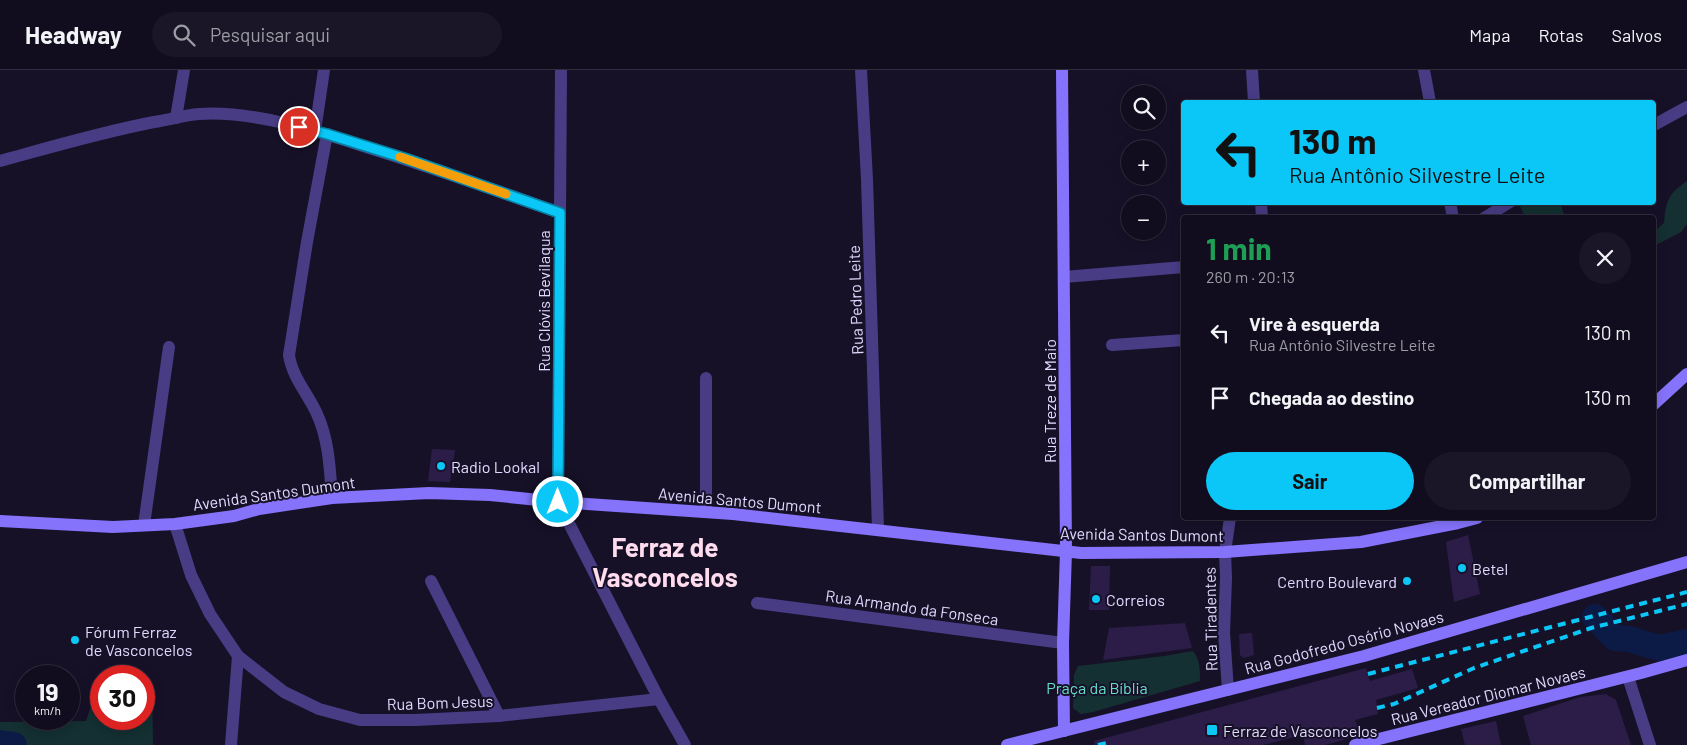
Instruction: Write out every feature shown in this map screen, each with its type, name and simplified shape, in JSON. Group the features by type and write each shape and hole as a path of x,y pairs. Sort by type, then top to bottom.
{"main road":[{"name":"Rua Treze de Maio","path":"1062,70 1066,551 1063,643 1064,731"},
{"path":"1656,402 1687,374"},
{"name":"Avenida Santos Dumont","path":"0,520 113,527 175,524 234,516 259,509 332,498 429,493 490,495 558,502 706,512 878,529 1081,553 1225,552 1361,542 1469,520"},
{"name":"Rua Godofredo Osório Novaes","path":"1007,745 1364,656 1687,562"},
{"name":"Rua Vereador Diomar Novaes","path":"1355,745 1628,677 1687,660"}],"street":[{"path":"176,118 184,70"},
{"path":"324,70 321,132 307,242 289,355 290,364 318,416 329,460 332,498"},
{"name":"Rua Clóvis Bevilaqua","path":"558,502 561,70"},
{"name":"Rua Pedro Leite","path":"861,70 867,179 878,529"},
{"path":"1252,70 1254,100"},
{"path":"1424,70 1430,100"},
{"path":"1656,124 1687,107"},
{"path":"0,162 97,134 198,114 226,114 267,120 321,132 407,159 560,213"},
{"path":"1489,215 1505,205"},
{"path":"1064,277 1181,266"},
{"path":"1112,345 1181,340"},
{"path":"144,525 169,347"},
{"path":"706,378 706,512"},
{"path":"558,502 659,699 685,745"},
{"name":"Rua Tiradentes","path":"1228,690 1224,633 1225,552 1230,520"},
{"name":"Rua Bom Jesus","path":"175,524 191,575 210,614 238,656 284,692 319,709 360,720 415,720 499,716 659,699"},
{"path":"431,581 499,716"},
{"name":"Rua Armando da Fonseca","path":"757,603 1063,643"},
{"path":"231,745 238,656"},
{"path":"1628,677 1650,745"}],"green space":[{"path":"1687,181 1687,224 1681,232 1656,245 1656,230 1664,223 1667,203 1676,190"},
{"path":"1561,205 1564,215 1524,215 1520,206"},
{"name":"Praça da Bíblia","path":"1193,651 1200,669 1200,681 1093,712 1081,714 1073,708 1074,675 1078,666"},
{"path":"90,709 90,730 153,730 153,745 0,745 0,722 15,722 15,730 80,730 80,721 86,721"}],"building":[{"name":"Radio Lookal","path":"432,449 455,450 450,482 428,481"},
{"name":"Betel","path":"1468,535 1480,594 1454,602 1446,542"},
{"path":"1091,566 1110,566 1109,610 1089,610"},
{"path":"1185,623 1192,648 1103,660 1109,628"},
{"path":"1252,633 1254,655 1244,658 1240,655 1239,634"},
{"name":"Ferraz de Vasconcelos","path":"1366,668 1370,681 1412,669 1418,688 1376,700 1378,714 1355,720 1361,735 1325,745 1305,745 1303,735 1263,745 1095,745 1094,741"},
{"path":"1606,694 1616,700 1631,745 1531,745 1523,716 1580,697"},
{"path":"1496,721 1501,745 1465,745 1461,729"}],"waterway":[{"path":"1595,617 1615,638 1629,639 1659,648 1687,642"},
{"path":"0,743 14,745"}],"railway":[{"path":"1368,674 1687,592"},
{"path":"1377,708 1394,704 1474,668 1591,628 1687,604"},
{"path":"1098,745 1107,743"}],"slow traffic":[{"path":"400,157 506,194"}],"place":[{"name":"Radio Lookal","path":"441,466"},
{"name":"Betel","path":"1462,568"},
{"name":"Centro Boulevard","path":"1407,581"},
{"name":"Correios","path":"1096,599"},
{"name":"Fórum Ferraz de Vasconcelos","path":"75,640"},
{"name":"Ferraz de Vasconcelos","path":"1212,730"}],"district":[{"name":"Ferraz de Vasconcelos","path":"665,561"}],"route":[{"path":"299,127 407,159 560,213 558,502"}]}
